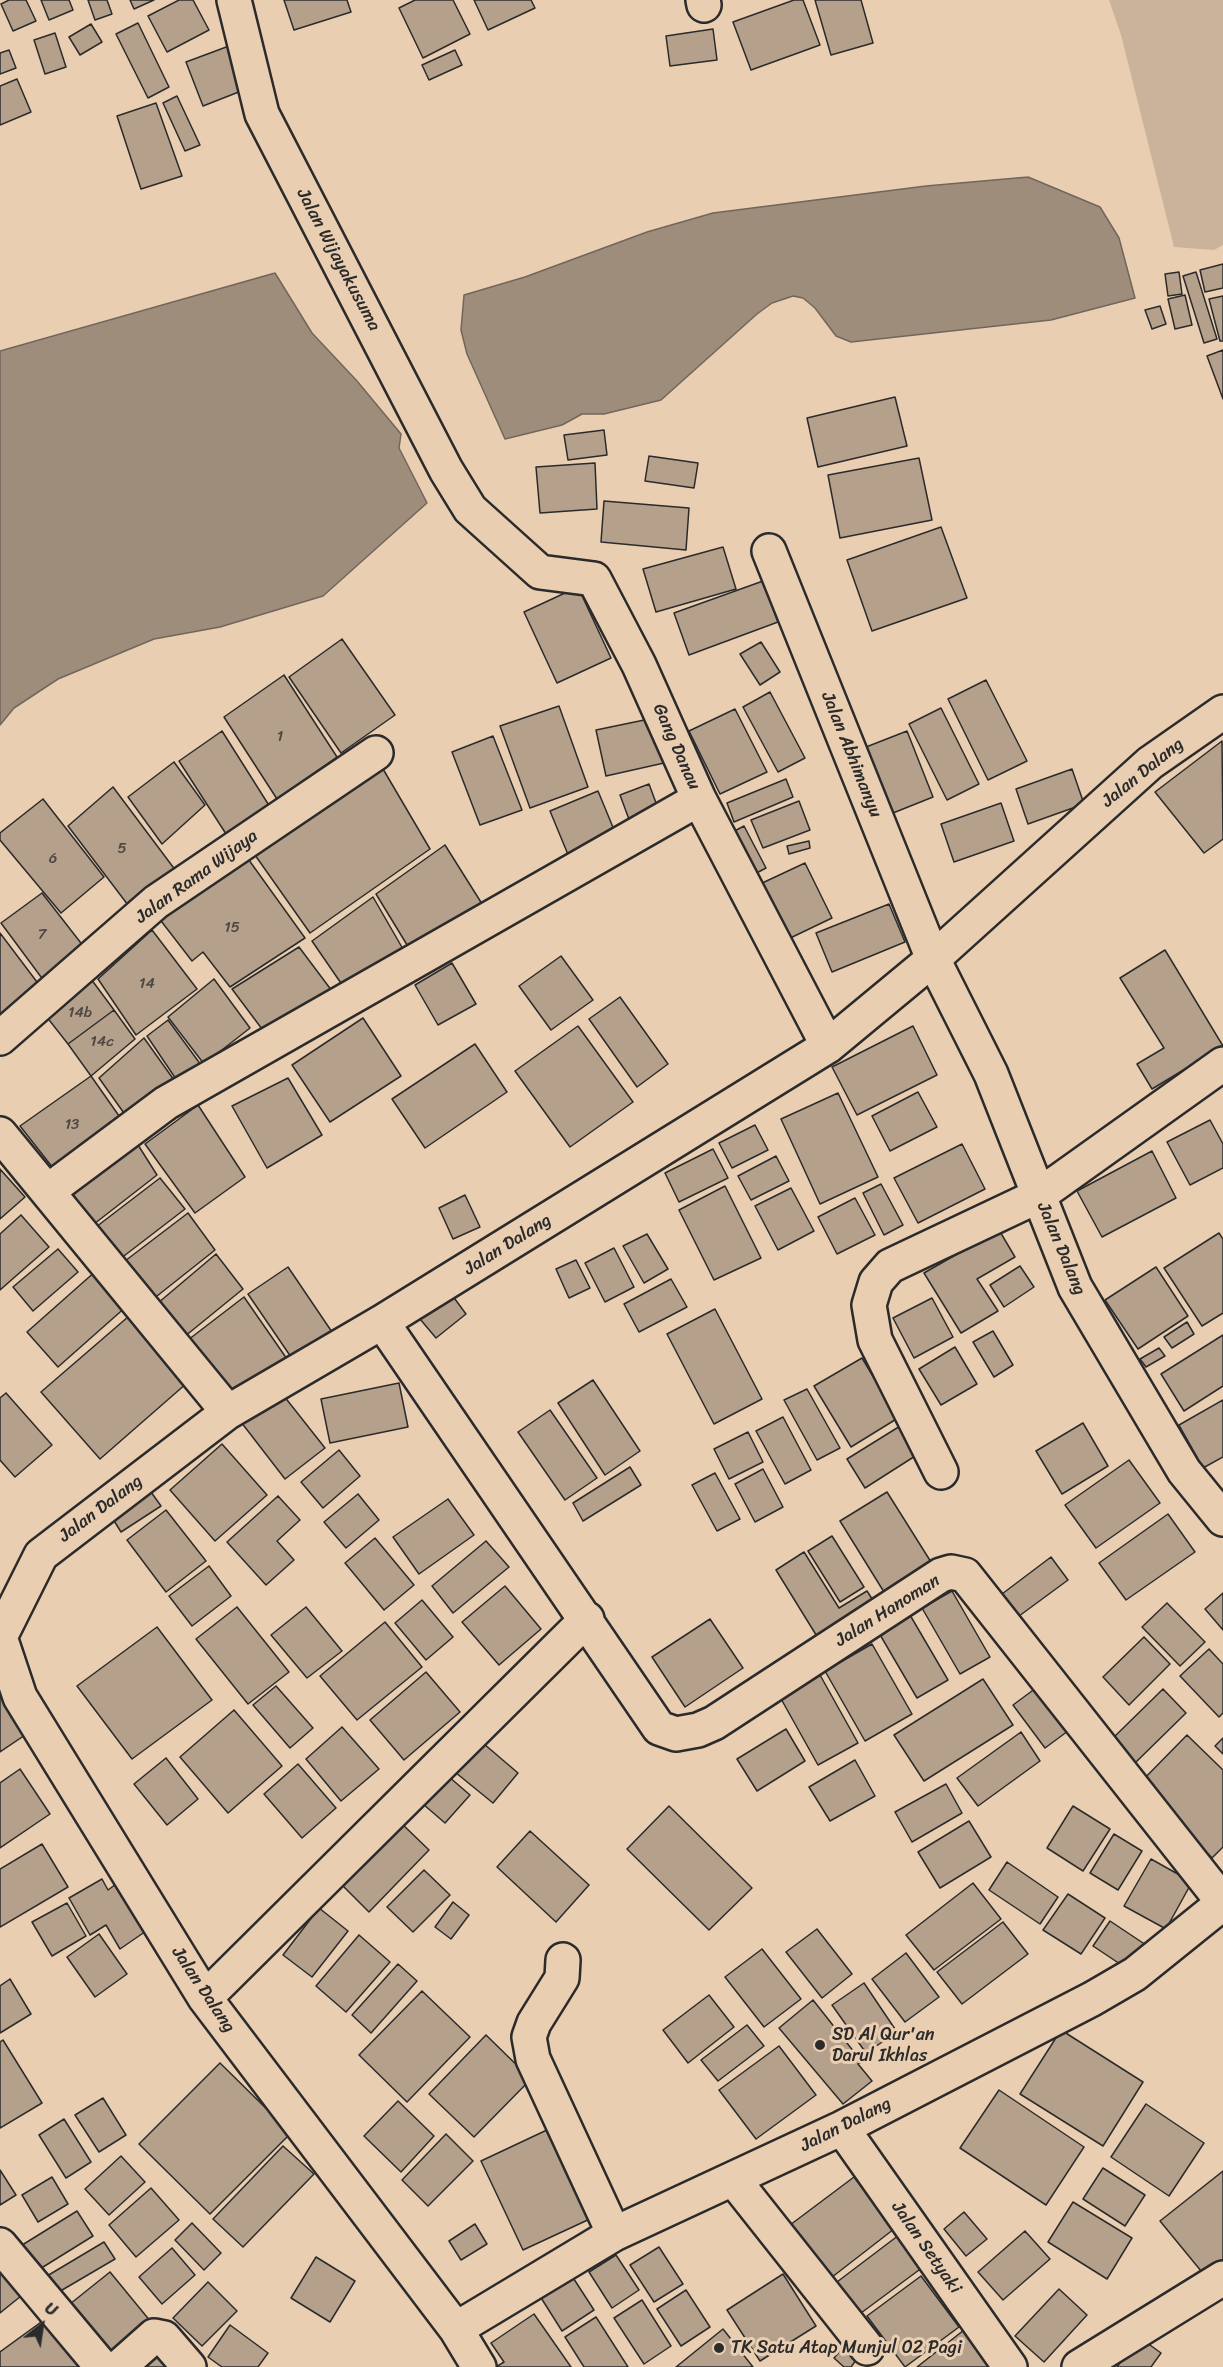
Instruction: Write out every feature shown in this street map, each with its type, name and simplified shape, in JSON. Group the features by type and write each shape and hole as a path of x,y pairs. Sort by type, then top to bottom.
{"street":[{"name":"Jalan Wijayakusuma","path":"234,0 262,114 446,470 470,509"},
{"name":"Gang Danau","path":"470,509 540,572 594,579 639,665 699,799 828,1046"},
{"name":"Jalan Abhimanyu","path":"769,551 933,959"},
{"name":"Jalan Dalang","path":"479,2367 456,2329 205,1998 20,1697 0,1637 41,1555 228,1412 382,1322 828,1046 933,959 1150,763 1223,712"},
{"name":"Jalan Rama Wijaya","path":"0,1038 156,902 376,753"},
{"path":"48,1191 166,1103 699,799"},
{"name":"Jalan Dalang","path":"933,959 990,1074 1075,1287 1124,1374 1184,1471 1223,1519"},
{"path":"941,1472 875,1340 869,1305 876,1282 890,1266 1038,1196 1223,1064"},
{"path":"0,1134 228,1412"},
{"path":"205,1998 587,1619 382,1322"},
{"name":"Jalan Hanoman","path":"587,1619 659,1728 676,1734 698,1730 714,1723 941,1575 951,1572 965,1575 1223,1902"},
{"name":"Jalan Dalang","path":"456,2329 614,2234 734,2181 842,2128 1135,1974 1223,1902"},
{"path":"563,1960 562,1977 529,2037 533,2059 614,2234"},
{"name":"Jalan Setyaki","path":"842,2128 1010,2367"},
{"path":"734,2181 867,2348"},
{"path":"0,2245 102,2367"},
{"path":"1079,2367 1223,2278"},
{"path":"119,2367 154,2336 164,2338 189,2367"}],"shaded area":[{"path":"1109,0 1223,0 1223,245 1214,250 1174,247 1121,35"},
{"path":"1028,177 1100,207 1119,238 1135,298 1051,320 851,342 836,336 815,308 803,298 793,296 772,303 757,314 661,400 604,414 582,414 562,425 505,439 467,354 461,330 464,295 525,277 647,232 713,213 926,186"},
{"path":"275,273 312,333 357,381 401,434 399,448 427,503 323,596 220,627 154,639 58,679 14,708 0,725 0,351"}],"building":[{"path":"9,0 26,0 36,21 13,31 1,4"},
{"path":"41,0 69,0 73,10 49,20"},
{"path":"88,0 107,0 112,14 95,20"},
{"path":"130,0 154,0 134,9"},
{"path":"179,0 193,0 209,30 167,52 148,16"},
{"path":"284,0 347,0 351,12 294,30"},
{"path":"415,0 453,0 470,34 423,58 399,8"},
{"path":"474,0 531,0 535,8 488,30"},
{"path":"794,0 803,0 820,45 751,70 733,22"},
{"path":"815,0 861,0 873,43 831,55"},
{"path":"138,23 169,87 148,98 116,34"},
{"path":"91,24 102,42 80,55 69,37"},
{"path":"713,29 717,60 670,66 666,36"},
{"path":"55,33 66,67 45,74 34,40"},
{"path":"237,43 254,86 203,106 186,62"},
{"path":"9,50 16,68 0,74 0,53"},
{"path":"455,50 462,65 429,80 422,65"},
{"path":"17,79 31,112 0,125 0,86"},
{"path":"177,96 200,145 185,151 163,103"},
{"path":"156,103 182,176 141,189 117,116"},
{"path":"1223,264 1223,288 1205,292 1200,270"},
{"path":"1179,272 1182,294 1168,296 1165,274"},
{"path":"1196,272 1217,339 1204,343 1183,276"},
{"path":"1185,295 1192,325 1175,329 1168,299"},
{"path":"1223,296 1223,341 1220,341 1209,299"},
{"path":"1160,306 1166,324 1152,329 1145,310"},
{"path":"1223,350 1223,399 1207,356"},
{"path":"895,397 907,446 818,467 807,418"},
{"path":"604,430 607,455 568,460 564,435"},
{"path":"649,456 698,463 694,488 645,481"},
{"path":"919,458 932,520 840,538 828,475"},
{"path":"595,463 597,509 540,513 536,467"},
{"path":"604,501 689,508 686,550 601,542"},
{"path":"941,527 967,598 872,631 847,560"},
{"path":"723,547 736,589 656,612 643,569"},
{"path":"763,581 778,622 689,655 674,613"},
{"path":"578,587 611,658 557,683 524,612"},
{"path":"342,639 395,715 341,753 289,677"},
{"path":"761,642 780,672 760,685 740,654"},
{"path":"284,675 337,757 277,799 224,717"},
{"path":"986,680 1027,761 988,780 948,699"},
{"path":"770,692 805,758 778,772 743,707"},
{"path":"559,706 588,787 530,808 500,726"},
{"path":"941,708 979,784 947,800 909,724"},
{"path":"735,709 767,772 720,794 689,731"},
{"path":"654,718 664,763 606,776 596,730"},
{"path":"222,731 270,807 228,837 179,761"},
{"path":"907,731 933,797 888,815 861,749"},
{"path":"493,736 522,810 480,825 452,752"},
{"path":"1222,741 1223,839 1204,853 1155,792"},
{"path":"174,762 205,805 162,844 128,797"},
{"path":"383,769 430,849 310,933 255,855"},
{"path":"1072,769 1084,804 1028,824 1016,789"},
{"path":"786,779 793,797 734,822 727,803"},
{"path":"649,784 659,811 630,822 620,795"},
{"path":"113,787 176,871 131,909 68,826"},
{"path":"598,791 617,837 569,857 550,811"},
{"path":"43,799 104,877 61,913 0,840 0,833"},
{"path":"799,801 810,830 763,848 751,820"},
{"path":"1001,803 1014,841 954,862 941,824"},
{"path":"744,826 766,868 749,877 727,835"},
{"path":"809,841 810,848 789,854 787,846"},
{"path":"445,845 484,907 412,953 376,894"},
{"path":"246,856 305,938 230,987 203,952 192,961 158,917"},
{"path":"805,863 832,918 784,941 758,885"},
{"path":"42,893 84,947 44,981 1,923"},
{"path":"373,897 407,956 345,989 312,941"},
{"path":"889,904 905,942 832,972 816,933"},
{"path":"152,930 197,989 136,1035 98,979"},
{"path":"0,933 40,986 0,1021"},
{"path":"299,947 335,995 268,1037 232,989"},
{"path":"1165,950 1223,1046 1152,1089 1137,1064 1164,1048 1120,978"},
{"path":"561,956 593,1000 551,1030 519,986"},
{"path":"452,963 476,1004 438,1025 415,985"},
{"path":"91,979 114,1010 68,1044 46,1016"},
{"path":"214,979 250,1028 204,1064 168,1017"},
{"path":"620,997 668,1064 637,1087 589,1019"},
{"path":"114,1010 135,1039 91,1076 68,1044"},
{"path":"363,1018 401,1076 330,1122 292,1065"},
{"path":"168,1020 201,1065 178,1082 147,1036"},
{"path":"578,1026 633,1102 570,1147 515,1071"},
{"path":"913,1026 937,1075 857,1115 832,1067"},
{"path":"144,1038 174,1080 126,1116 99,1078"},
{"path":"475,1044 507,1092 425,1148 392,1099"},
{"path":"91,1076 124,1123 57,1173 20,1126"},
{"path":"288,1078 322,1135 267,1168 232,1106"},
{"path":"918,1092 937,1127 890,1151 872,1116"},
{"path":"838,1093 878,1177 820,1204 781,1119"},
{"path":"198,1105 245,1177 195,1213 145,1144"},
{"path":"1210,1120 1223,1144 1223,1168 1190,1185 1167,1142"},
{"path":"755,1125 768,1150 732,1168 719,1143"},
{"path":"133,1137 157,1175 94,1224 67,1186"},
{"path":"962,1144 985,1189 918,1223 894,1178"},
{"path":"713,1149 728,1178 679,1202 665,1173"},
{"path":"1152,1151 1176,1198 1102,1237 1077,1191"},
{"path":"776,1156 789,1181 751,1200 738,1176"},
{"path":"0,1169 25,1197 0,1219"},
{"path":"160,1178 185,1209 120,1259 96,1227"},
{"path":"881,1184 903,1225 884,1235 863,1193"},
{"path":"725,1186 761,1258 714,1280 679,1210"},
{"path":"791,1188 814,1231 778,1250 755,1206"},
{"path":"465,1195 480,1227 453,1239 439,1208"},
{"path":"855,1198 875,1235 837,1254 818,1217"},
{"path":"188,1213 215,1250 152,1300 125,1261"},
{"path":"21,1215 49,1247 0,1290 0,1234"},
{"path":"999,1230 1015,1257 977,1279 998,1311 961,1333 924,1273"},
{"path":"1219,1233 1223,1239 1223,1313 1202,1326 1164,1268"},
{"path":"647,1234 668,1269 644,1283 623,1246"},
{"path":"614,1248 634,1287 605,1302 585,1263"},
{"path":"58,1249 78,1272 33,1311 13,1287"},
{"path":"216,1254 243,1289 184,1337 158,1303"},
{"path":"576,1260 590,1288 569,1298 556,1269"},
{"path":"1020,1266 1034,1287 1004,1307 990,1285"},
{"path":"288,1267 332,1332 291,1357 248,1294"},
{"path":"1156,1267 1188,1316 1138,1349 1105,1300"},
{"path":"97,1270 128,1305 58,1367 27,1332"},
{"path":"671,1279 687,1307 639,1332 624,1304"},
{"path":"452,1295 466,1314 436,1338 420,1319"},
{"path":"244,1297 287,1359 231,1396 188,1340"},
{"path":"932,1298 953,1337 914,1358 893,1318"},
{"path":"715,1309 762,1399 714,1424 667,1334"},
{"path":"136,1310 195,1376 100,1459 41,1392"},
{"path":"1187,1322 1194,1334 1172,1348 1164,1337"},
{"path":"993,1331 1013,1365 994,1377 973,1342"},
{"path":"1223,1335 1223,1386 1184,1411 1161,1374"},
{"path":"955,1347 977,1384 941,1405 919,1369"},
{"path":"1159,1348 1165,1356 1146,1367 1140,1359"},
{"path":"862,1358 898,1418 851,1447 814,1386"},
{"path":"593,1380 640,1451 605,1475 558,1403"},
{"path":"399,1383 408,1427 330,1443 321,1399"},
{"path":"807,1389 840,1448 817,1460 784,1400"},
{"path":"280,1391 325,1448 285,1479 241,1422"},
{"path":"6,1393 52,1445 15,1477 0,1460 0,1398"},
{"path":"1223,1400 1223,1457 1203,1468 1179,1425"},
{"path":"550,1410 597,1478 565,1500 518,1432"},
{"path":"783,1417 811,1470 785,1484 756,1431"},
{"path":"905,1423 923,1451 865,1488 847,1459"},
{"path":"1083,1423 1108,1466 1062,1494 1036,1451"},
{"path":"748,1432 763,1462 729,1479 714,1449"},
{"path":"222,1444 267,1495 215,1541 170,1490"},
{"path":"339,1450 360,1476 323,1508 301,1482"},
{"path":"1129,1460 1160,1503 1096,1548 1065,1505"},
{"path":"630,1467 641,1485 583,1521 573,1503"},
{"path":"763,1469 783,1507 755,1522 735,1484"},
{"path":"715,1473 740,1519 717,1531 692,1485"},
{"path":"146,1485 161,1506 121,1532 108,1511"},
{"path":"887,1492 931,1562 884,1592 840,1521"},
{"path":"358,1494 379,1520 346,1548 324,1522"},
{"path":"278,1496 300,1520 277,1541 294,1560 266,1585 227,1542"},
{"path":"448,1499 474,1535 419,1574 393,1537"},
{"path":"166,1510 206,1561 166,1592 127,1540"},
{"path":"1168,1514 1195,1552 1126,1600 1099,1563"},
{"path":"832,1536 864,1587 840,1602 808,1551"},
{"path":"375,1538 414,1585 384,1610 345,1563"},
{"path":"486,1541 509,1567 453,1613 432,1586"},
{"path":"804,1552 839,1608 867,1591 876,1605 818,1638 776,1570"},
{"path":"1051,1557 1068,1580 1015,1619 998,1597"},
{"path":"209,1566 231,1596 192,1626 169,1596"},
{"path":"505,1586 541,1629 499,1665 462,1622"},
{"path":"952,1591 990,1657 960,1674 922,1608"},
{"path":"1223,1593 1223,1630 1205,1609"},
{"path":"422,1600 453,1637 426,1660 395,1623"},
{"path":"1167,1603 1205,1642 1180,1666 1142,1627"},
{"path":"237,1607 289,1672 248,1704 196,1639"},
{"path":"306,1607 342,1651 307,1678 271,1635"},
{"path":"910,1615 948,1680 917,1698 879,1633"},
{"path":"710,1619 743,1668 685,1707 652,1657"},
{"path":"385,1622 422,1667 357,1720 320,1676"},
{"path":"157,1627 212,1700 132,1759 77,1686"},
{"path":"1144,1637 1170,1664 1129,1705 1103,1677"},
{"path":"872,1644 912,1714 865,1741 825,1671"},
{"path":"1209,1649 1223,1664 1223,1713 1219,1717 1180,1676"},
{"path":"426,1672 460,1712 404,1760 370,1720"},
{"path":"820,1675 858,1743 818,1765 780,1697"},
{"path":"983,1679 1013,1725 924,1781 894,1735"},
{"path":"0,1685 31,1731 0,1752"},
{"path":"276,1686 313,1728 290,1748 253,1705"},
{"path":"1036,1688 1068,1731 1045,1748 1013,1705"},
{"path":"1163,1689 1186,1713 1133,1765 1110,1741"},
{"path":"234,1710 282,1766 228,1813 180,1757"},
{"path":"342,1727 379,1769 341,1801 306,1759"},
{"path":"786,1729 805,1761 757,1791 737,1759"},
{"path":"1021,1732 1040,1761 978,1806 957,1778"},
{"path":"1187,1735 1223,1770 1223,1847 1212,1858 1138,1785"},
{"path":"477,1738 518,1773 493,1803 450,1768"},
{"path":"1223,1738 1223,1754 1215,1746"},
{"path":"166,1758 198,1799 167,1825 134,1784"},
{"path":"855,1760 875,1796 830,1821 809,1787"},
{"path":"298,1764 336,1808 302,1838 264,1794"},
{"path":"20,1769 50,1814 0,1848 0,1783"},
{"path":"441,1770 470,1795 445,1823 416,1798"},
{"path":"946,1784 962,1813 912,1842 895,1812"},
{"path":"669,1806 752,1888 709,1930 627,1849"},
{"path":"1073,1806 1110,1829 1083,1871 1047,1848"},
{"path":"969,1821 991,1857 940,1888 918,1852"},
{"path":"400,1822 429,1850 369,1912 340,1883"},
{"path":"530,1831 589,1885 556,1922 497,1867"},
{"path":"1114,1834 1142,1851 1118,1890 1090,1873"},
{"path":"42,1844 68,1887 0,1927 0,1869"},
{"path":"1151,1859 1192,1882 1166,1929 1124,1906"},
{"path":"1007,1862 1058,1897 1040,1924 989,1890"},
{"path":"424,1870 450,1895 413,1932 387,1907"},
{"path":"102,1879 108,1890 120,1881 149,1929 120,1949 106,1925 90,1935 69,1898"},
{"path":"973,1883 1001,1919 934,1970 906,1935"},
{"path":"1068,1894 1105,1918 1081,1954 1043,1930"},
{"path":"453,1902 469,1915 451,1939 435,1927"},
{"path":"67,1903 86,1936 52,1956 32,1922"},
{"path":"319,1908 348,1931 312,1977 283,1955"},
{"path":"1110,1921 1146,1945 1129,1970 1093,1946"},
{"path":"1003,1922 1028,1954 962,2004 937,1972"},
{"path":"817,1929 852,1974 822,1998 786,1952"},
{"path":"99,1934 127,1974 95,1997 67,1957"},
{"path":"359,1935 390,1962 346,2012 316,1986"},
{"path":"762,1949 801,1999 764,2027 725,1977"},
{"path":"906,1953 939,1997 905,2022 872,1979"},
{"path":"398,1964 417,1981 371,2033 352,2015"},
{"path":"10,1979 31,2014 0,2033 0,1986"},
{"path":"864,1983 897,2032 866,2053 832,2005"},
{"path":"422,1991 470,2037 407,2102 359,2055"},
{"path":"709,1995 734,2027 688,2063 663,2030"},
{"name":"SD Al Qur'an Darul Ikhlas","path":"813,2000 862,2062 858,2064 872,2081 843,2104 779,2028"},
{"path":"747,2025 764,2046 718,2081 701,2060"},
{"path":"1061,2030 1143,2082 1103,2146 1020,2094"},
{"path":"486,2035 531,2079 474,2137 429,2094"},
{"path":"3,2040 42,2103 0,2128 0,2042"},
{"path":"779,2046 816,2095 756,2139 719,2090"},
{"path":"220,2063 291,2133 210,2214 139,2144"},
{"path":"999,2090 1084,2147 1046,2205 960,2148"},
{"path":"103,2098 126,2135 99,2152 75,2115"},
{"path":"398,2101 434,2136 401,2172 364,2136"},
{"path":"1146,2104 1204,2143 1169,2196 1111,2157"},
{"path":"64,2119 91,2162 66,2178 39,2135"},
{"path":"549,2129 592,2218 523,2250 481,2161"},
{"path":"446,2134 473,2161 428,2206 402,2180"},
{"path":"283,2146 314,2174 243,2247 213,2219"},
{"path":"121,2156 145,2182 109,2215 85,2189"},
{"path":"1103,2168 1145,2195 1125,2226 1083,2199"},
{"path":"0,2170 16,2195 0,2205"},
{"path":"1223,2171 1223,2263 1206,2277 1160,2221"},
{"path":"52,2177 68,2204 38,2222 22,2195"},
{"path":"854,2177 894,2229 827,2281 786,2228"},
{"path":"151,2188 179,2220 136,2257 109,2225"},
{"path":"1073,2202 1132,2238 1107,2279 1048,2242"},
{"path":"77,2211 93,2236 35,2272 19,2247"},
{"path":"964,2212 987,2239 966,2256 944,2229"},
{"path":"192,2223 221,2253 204,2270 175,2240"},
{"path":"475,2224 487,2244 461,2260 449,2241"},
{"path":"1025,2231 1050,2259 1003,2300 978,2272"},
{"path":"899,2235 923,2267 857,2316 833,2285"},
{"path":"104,2242 115,2259 57,2293 47,2276"},
{"path":"659,2247 683,2284 654,2302 630,2265"},
{"path":"172,2248 195,2275 162,2304 139,2277"},
{"path":"616,2255 639,2290 612,2308 589,2272"},
{"path":"316,2257 355,2281 330,2322 291,2298"},
{"path":"0,2259 26,2292 0,2313"},
{"path":"110,2272 151,2322 106,2358 65,2308"},
{"path":"570,2273 594,2310 562,2331 538,2293"},
{"path":"783,2274 816,2326 760,2361 727,2310"},
{"path":"921,2276 959,2327 905,2367 867,2316"},
{"path":"208,2282 237,2311 202,2346 173,2318"},
{"path":"1059,2289 1087,2315 1044,2362 1015,2336"},
{"path":"686,2290 710,2327 681,2346 657,2309"},
{"path":"642,2300 671,2346 644,2364 614,2318"},
{"path":"534,2314 571,2367 496,2367 504,2362 491,2343"},
{"path":"48,2317 85,2367 0,2367 0,2352"},
{"path":"596,2317 628,2367 584,2367 565,2337"},
{"path":"230,2325 268,2353 258,2367 222,2367 208,2357"},
{"name":"TK Satu Atap Munjul 02 Pagi","path":"723,2329 753,2367 676,2367"},
{"path":"964,2330 993,2367 917,2367"},
{"path":"1139,2337 1161,2353 1151,2367 1117,2367"},
{"path":"843,2348 857,2359 851,2367 844,2367 834,2358"},
{"path":"155,2352 170,2367 140,2367"}],"place":[{"name":"SD Al Qur'an Darul Ikhlas","path":"820,2045"},
{"name":"TK Satu Atap Munjul 02 Pagi","path":"719,2348"}]}
